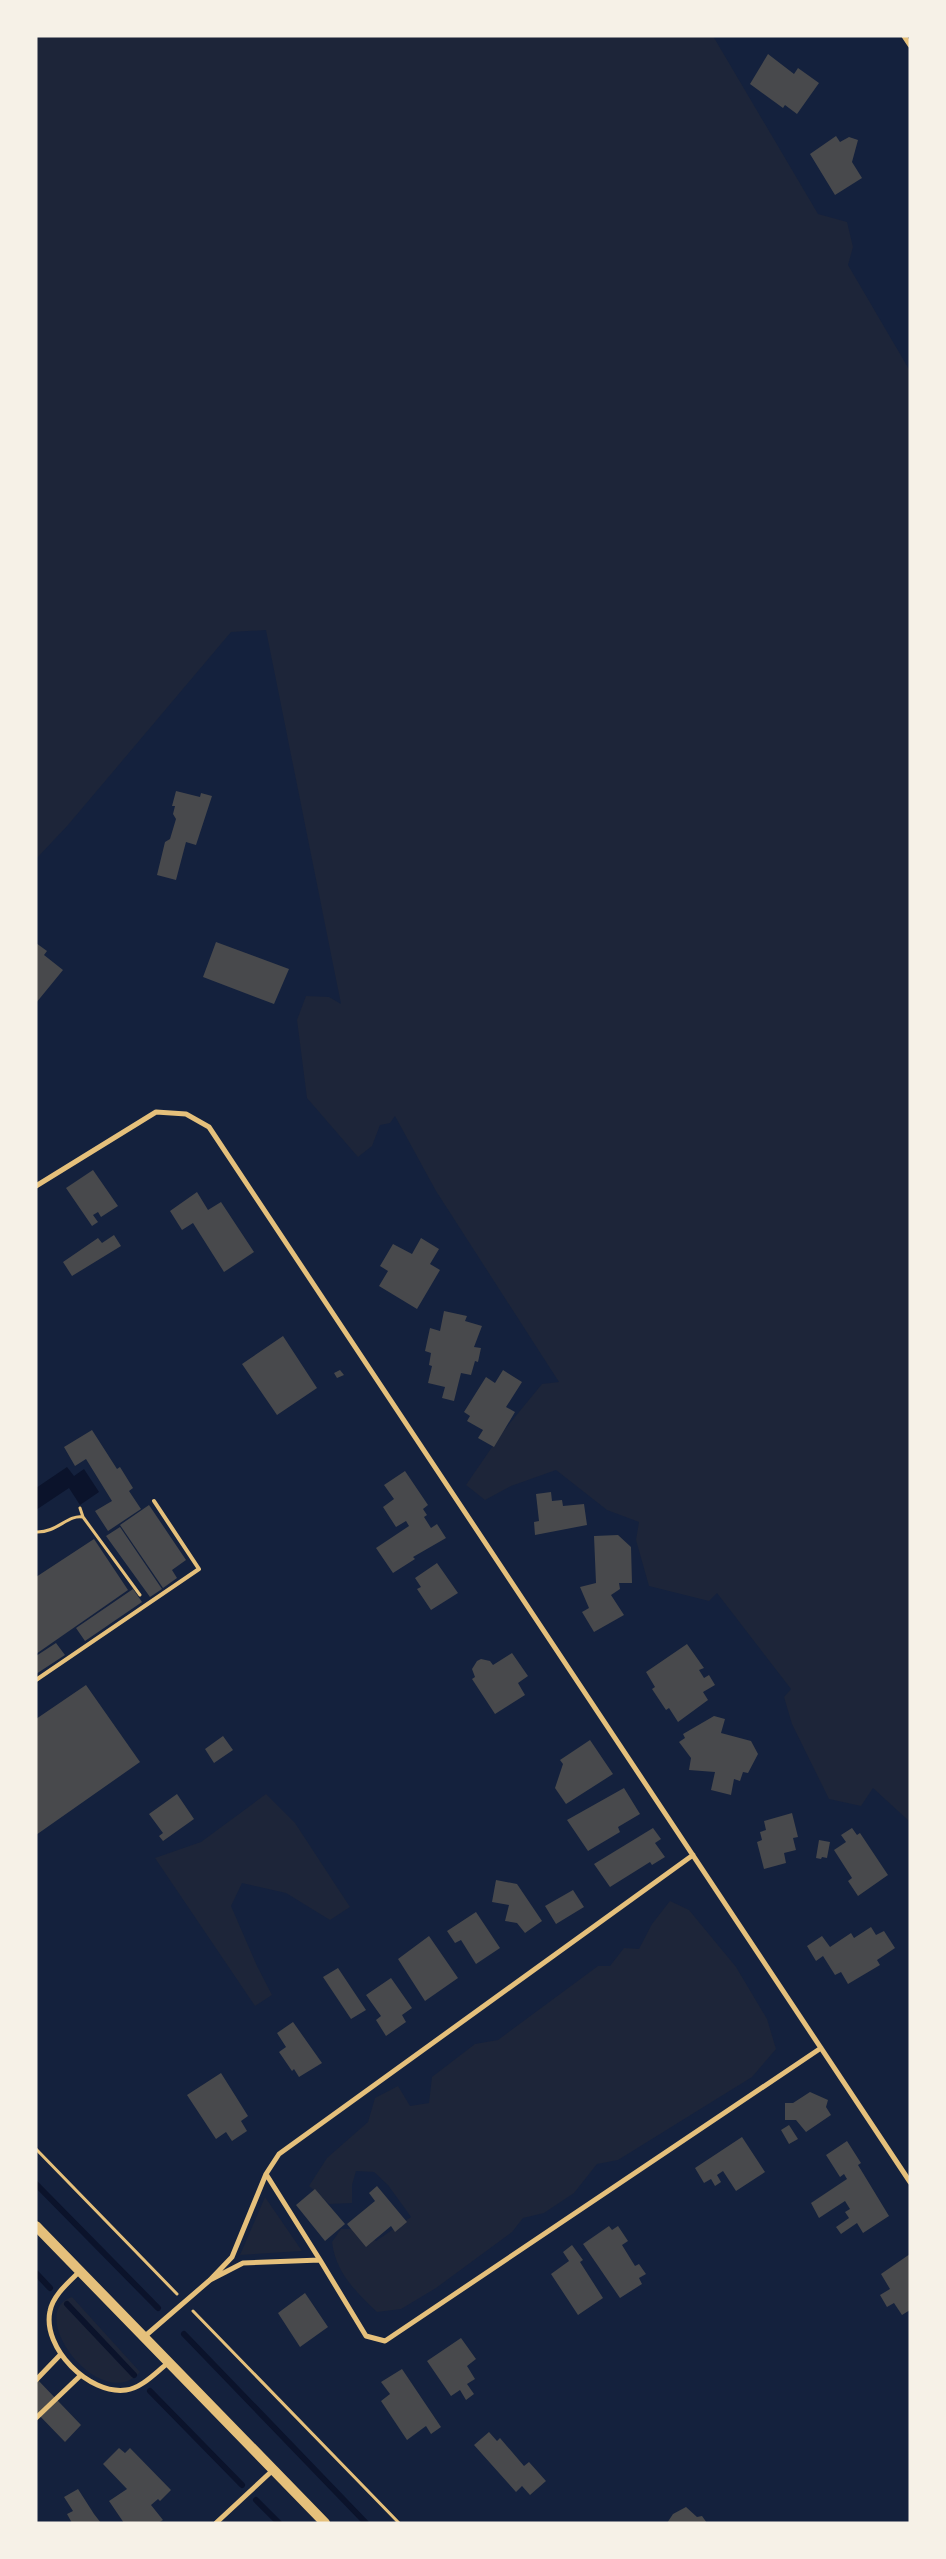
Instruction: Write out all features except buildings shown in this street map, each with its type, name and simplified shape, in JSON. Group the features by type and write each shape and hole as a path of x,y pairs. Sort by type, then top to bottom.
{"main road":[{"path":"36,2226 326,2523"}],"street":[{"path":"904,36 910,45"},
{"path":"36,1186 156,1112 186,1114 209,1127 910,2182"},
{"path":"144,2337 210,2280 232,2257 266,2174 279,2154 693,1855"},
{"path":"266,2174 366,2336 385,2341 821,2048"},
{"path":"210,2280 243,2263 320,2260"},
{"path":"80,2271 57,2295 50,2310 52,2338 61,2354 81,2374 94,2383 114,2390 127,2390 139,2386 168,2363"},
{"path":"36,2380 61,2354"},
{"path":"36,2418 81,2374"},
{"path":"216,2523 274,2469"}],"lane":[{"path":"36,1680 148,1606 199,1569 154,1502"}],"path":[{"path":"80,1508 84,1517 148,1606"},
{"path":"36,1532 51,1531 72,1518 84,1517"},
{"path":"36,2149 399,2523"}],"shaded area":[{"path":"36,36 713,36 818,214 847,222 853,247 848,265 910,371 910,1822 873,1788 861,1806 829,1799 792,1724 784,1697 791,1689 717,1593 709,1601 649,1586 636,1540 639,1522 607,1510 556,1470 511,1486 485,1500 466,1485 501,1434 542,1384 559,1382 436,1191 395,1116 390,1123 380,1125 372,1146 358,1157 307,1098 297,1020 306,996 329,997 341,1004 266,630 231,632 68,825 36,859"},
{"path":"67,1467 74,1476 84,1469 99,1492 80,1505 69,1488 36,1510 36,1488"},
{"path":"266,1794 295,1823 350,1907 330,1920 286,1893 242,1883 231,1906 272,1995 255,2006 155,1858 201,1842"},
{"path":"670,1901 689,1910 736,1967 767,2019 776,2049 752,2077 618,2160 597,2164 574,2193 544,2213 523,2218 512,2232 436,2288 401,2309 377,2312 354,2289 342,2272 334,2253 332,2242 341,2229 357,2229 376,2241 411,2217 388,2185 374,2172 356,2171 352,2185 352,2203 329,2204 309,2186 327,2158 368,2122 375,2098 398,2086 410,2106 429,2103 432,2077 475,2044 498,2040 598,1966 610,1966 624,1948 639,1949 652,1924"},
{"path":"265,2197 302,2251 240,2255"},
{"path":"72,2297 140,2372 124,2382 106,2381 88,2372 73,2357 62,2339 56,2322 59,2307"}],"waterway":[{"path":"36,2184 158,2308"},
{"path":"36,2273 50,2288"},
{"path":"67,2304 134,2375"},
{"path":"184,2334 366,2523"},
{"path":"150,2391 242,2485"},
{"path":"256,2500 279,2523"}]}
